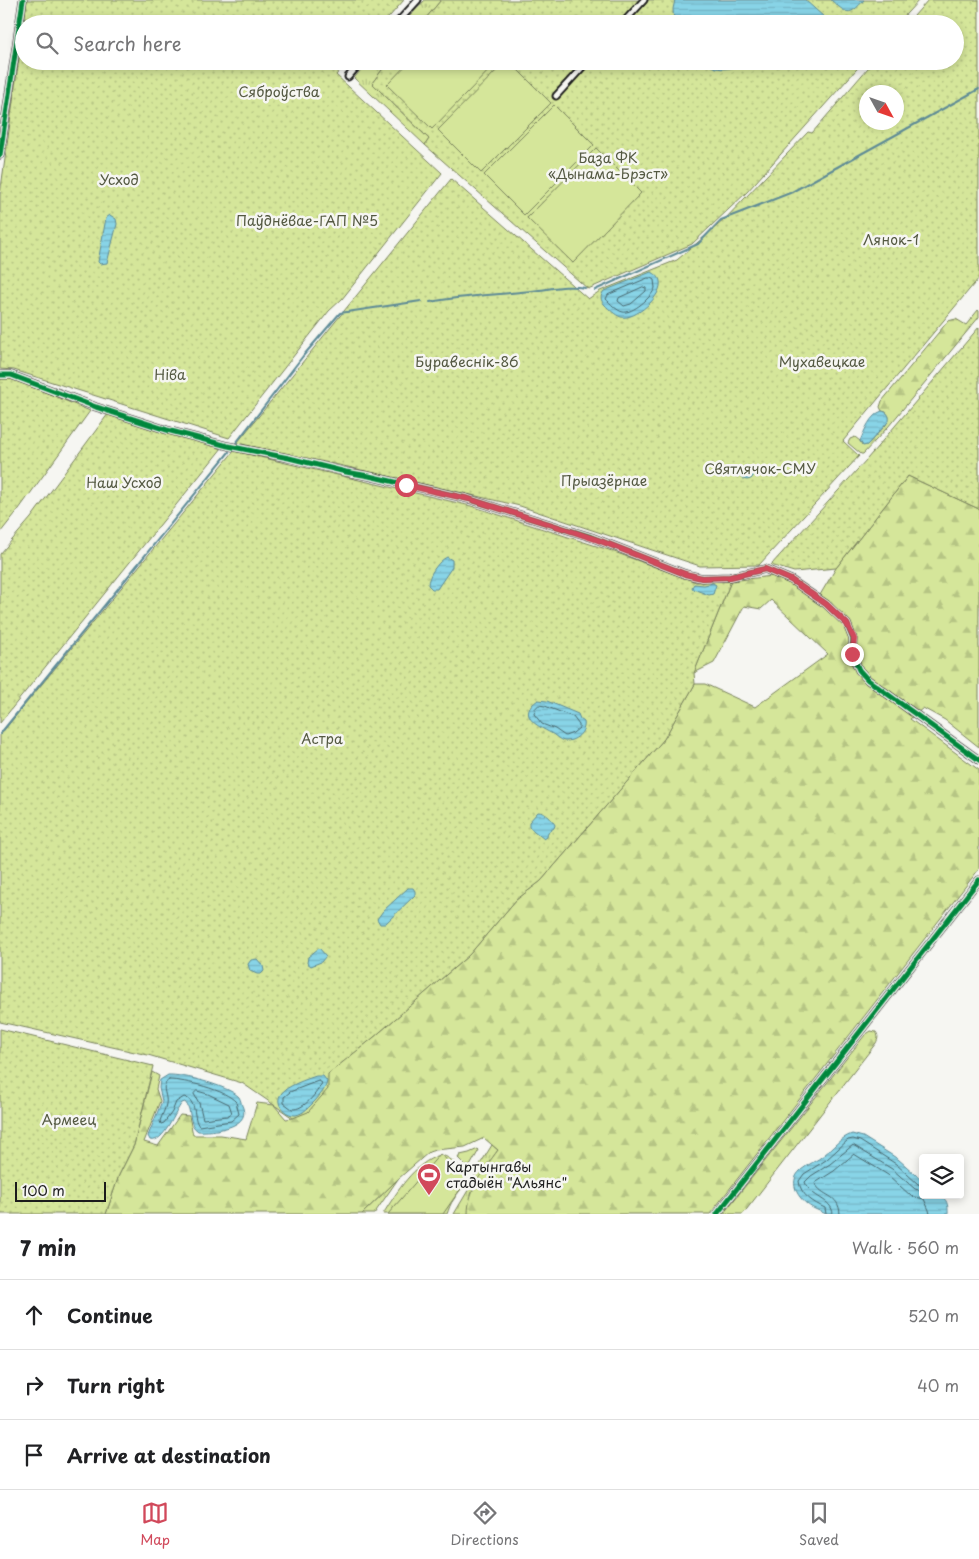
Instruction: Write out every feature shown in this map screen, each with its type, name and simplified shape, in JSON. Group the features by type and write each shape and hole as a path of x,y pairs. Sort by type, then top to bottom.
{"street":[{"path":"21,15 23,0"},
{"path":"404,15 418,0"},
{"path":"630,15 644,0"},
{"path":"0,155 15,54"},
{"path":"348,77 354,70"},
{"path":"556,96 580,70"},
{"path":"0,375 11,375 96,407 167,430 228,446 469,499 590,537 685,574 702,578 730,577 765,569 791,580 826,604 847,624 854,639 852,654 859,670 868,680 979,760"},
{"path":"717,1214 979,880"}],"green space":[{"path":"27,0 404,0 391,15 25,15"},
{"path":"425,0 441,0 428,15 411,15"},
{"path":"441,0 919,0 905,15 428,15"},
{"path":"928,0 979,0 979,278 843,441 859,456 759,565 700,566 520,506 237,443 451,179 588,299 600,291 677,260 724,220 808,132 812,133 866,70 964,70 964,15 915,15"},
{"path":"17,70 340,70 336,75 442,173 342,299 329,311 229,438 14,370 0,369 0,195"},
{"path":"361,70 382,70 372,83 429,139 425,145 354,78"},
{"name":"База ФК «Дынама-Брэст»","path":"382,70 856,70 747,192 692,244 588,289 425,145 429,139 372,83"},
{"path":"401,70 489,70 432,129 387,85"},
{"path":"497,70 518,70 551,103 481,173 438,130"},
{"path":"554,105 594,145 524,215 484,175"},
{"path":"596,148 641,193 573,263 527,218"},
{"path":"978,310 979,317 888,427 863,454 848,443 850,439 855,437 862,445 867,445 886,425 889,417 880,407 882,401 948,321 956,319 966,325"},
{"path":"979,327 979,509 908,476 836,568 794,572 771,565 867,459"},
{"path":"0,378 14,379 90,411 0,533"},
{"name":"Наш Усход","path":"108,414 222,448 0,723 0,554 31,518"},
{"name":"Астра","path":"234,451 471,506 609,550 696,582 731,581 694,673 695,684 664,739 541,881 516,900 469,955 373,1038 328,1074 328,1089 308,1112 293,1118 242,1083 148,1055 0,1022 0,735"},
{"path":"908,476 979,509 979,747 945,720 923,708 910,719 979,770 979,869 710,1214 468,1214 474,1188 482,1172 498,1150 484,1138 465,1147 429,1152 362,1214 106,1214 119,1175 134,1145 152,1072 159,1076 156,1089 160,1101 144,1142 158,1146 180,1115 189,1116 193,1135 221,1135 246,1139 257,1103 274,1105 286,1119 293,1118 327,1074 373,1038 469,955 516,900 541,881 664,739 695,684 705,684 755,707 828,654 771,600 761,609 744,606 714,663 694,673 731,581 772,576 820,595 836,568"},
{"name":"Армеец","path":"0,1029 153,1066 134,1145 119,1175 106,1214 0,1214"},
{"path":"871,1031 876,1032 878,1035 876,1043 743,1214 723,1214 865,1035"},
{"path":"492,1145 498,1150 481,1175 468,1214 454,1214 470,1187 479,1166"},
{"path":"478,1149 470,1166 466,1166 458,1158 460,1155"},
{"name":"Картынгавы стадыён \"Альянс\"","path":"440,1154 468,1178 443,1214 388,1214"},
{"name":"Картынгавы стадыён \"Альянс\"","path":"440,1155 458,1165 463,1170 466,1178 447,1214 383,1214 414,1171 422,1164"},
{"path":"398,1179 374,1214 362,1214"}],"water":[{"path":"675,0 805,0 822,15 673,15"},
{"path":"831,0 864,0 855,9 848,12"},
{"path":"110,215 116,219 117,224 107,263 100,264 98,262 106,218"},
{"path":"651,272 658,277 660,284 658,292 646,307 637,313 629,317 621,317 612,312 601,300 604,291"},
{"path":"882,411 888,414 889,421 867,445 863,446 860,441 866,428 871,419"},
{"path":"744,466 750,466 754,473 750,480 744,480 740,476 740,470"},
{"path":"447,557 452,560 452,567 437,589 432,589 428,585 428,581 437,565"},
{"path":"713,583 716,585 713,594 709,595 692,587 694,584 704,585"},
{"path":"538,700 547,701 578,714 584,722 579,736 568,741 560,740 535,723 529,715 529,710"},
{"path":"538,812 548,816 555,825 544,839 529,827 529,822"},
{"path":"408,888 413,888 415,895 385,924 380,924 377,919 383,911"},
{"path":"319,948 326,956 321,962 311,966 307,963 308,957"},
{"path":"257,959 263,966 264,971 261,974 250,971 248,964 251,960"},
{"path":"168,1075 184,1076 234,1093 239,1097 244,1115 241,1120 228,1127 212,1131 198,1131 192,1125 189,1109 185,1102 179,1107 169,1126 160,1137 150,1140 148,1136 162,1101 159,1088 160,1080"},
{"path":"316,1076 323,1076 327,1081 324,1089 315,1101 306,1110 296,1115 285,1111 279,1101 281,1094 287,1088"},
{"path":"852,1134 863,1137 898,1159 919,1177 919,1199 945,1199 948,1214 826,1214 809,1206 797,1192 795,1181 797,1175 801,1170"}],"waterway":[{"path":"595,290 698,244 721,220 790,193 979,89"},
{"path":"430,302 562,287 585,288"},
{"path":"236,443 303,356 340,313 421,301"},
{"path":"0,734 229,452"}],"cycle path":[{"path":"21,15 23,0"},
{"path":"0,155 15,54"},
{"path":"0,375 11,375 96,407 167,430 228,446 469,499 591,537 685,574 702,578 730,577 765,569 791,580 826,604 847,624 853,639 852,654 859,670 868,680 979,760"},
{"path":"717,1214 979,880"}],"place":[{"name":"Картынгавы стадыён \"Альянс\"","path":"429,1196"}],"route":[{"path":"406,485 469,499 562,528 685,574 702,578 730,577 765,569 791,580 826,604 847,624 854,639 852,654"}],"park label":[{"name":"Сяброўства","path":"279,92"},
{"name":"Усход","path":"119,180"},
{"name":"Паўднёвае-ГАП №5","path":"307,221"},
{"name":"Лянок-1","path":"891,240"},
{"name":"Буравеснік-86","path":"467,362"},
{"name":"Мухавецкае","path":"822,362"},
{"name":"Ніва","path":"170,375"},
{"name":"Святлячок-СМУ","path":"760,469"},
{"name":"Прыазёрнае","path":"604,481"}]}
